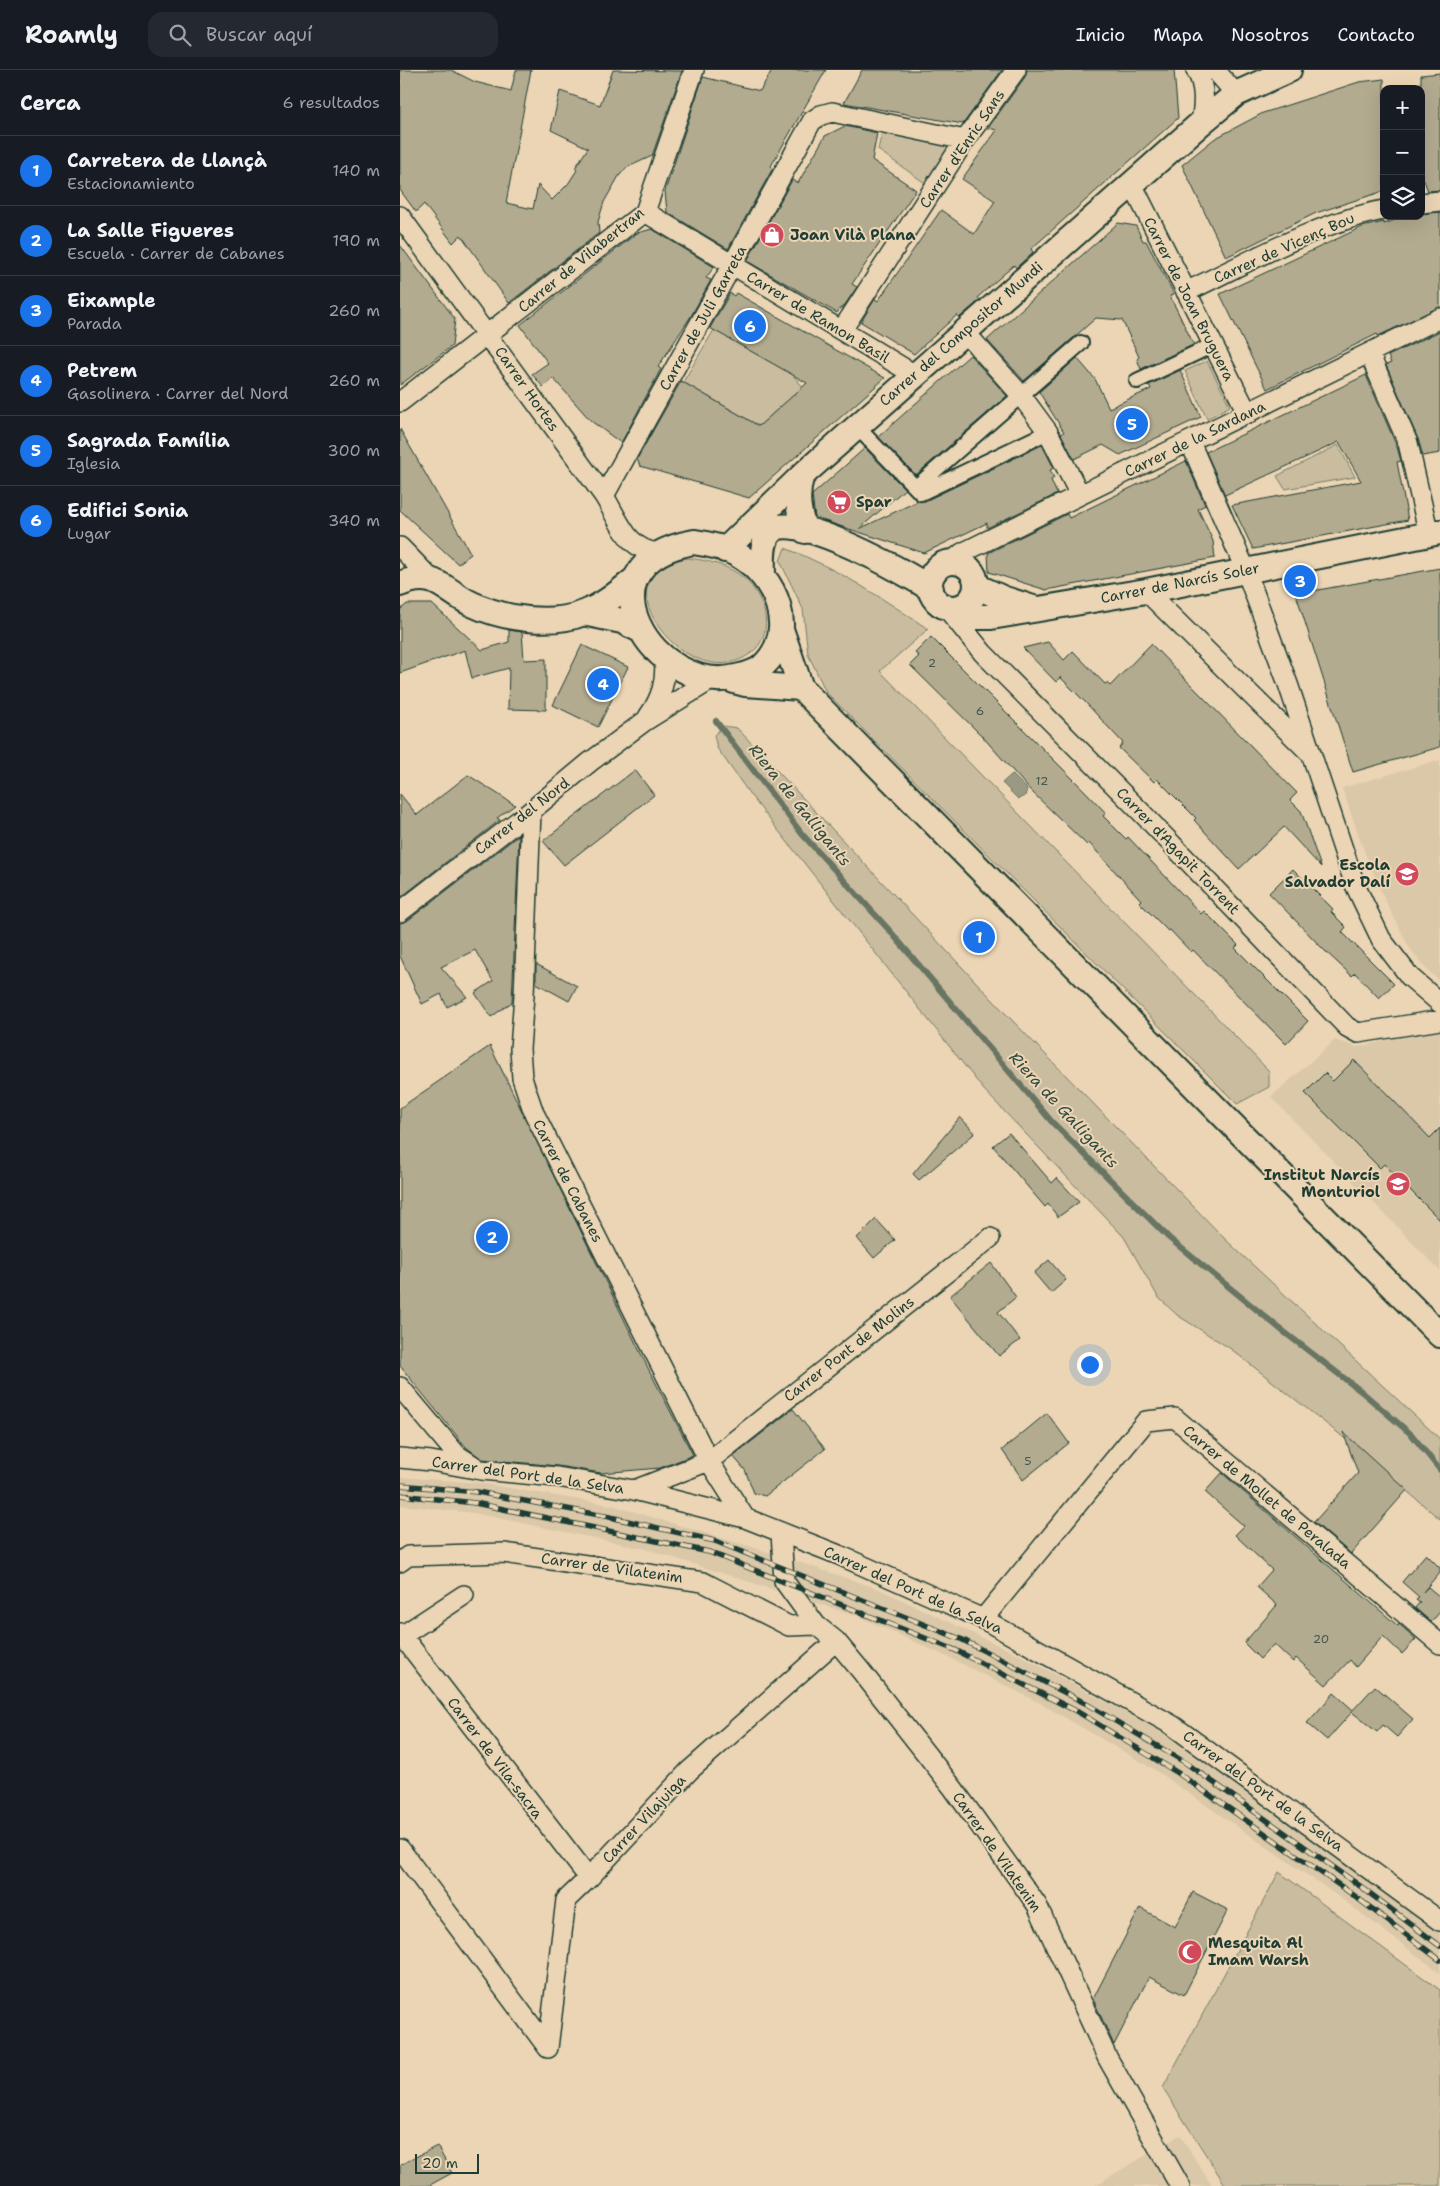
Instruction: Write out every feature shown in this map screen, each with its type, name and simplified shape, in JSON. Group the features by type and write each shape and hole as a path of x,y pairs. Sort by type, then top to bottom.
{"street":[{"name":"Carrer de Vilabertran","path":"400,402 645,212 694,70"},
{"name":"Carrer d'Enric Sans","path":"842,330 966,140 1016,70"},
{"path":"1196,70 1201,78 1205,103 1201,123"},
{"path":"1215,70 1236,94"},
{"name":"Carrer del Compositor Mundi","path":"725,550 857,426 1201,123 1236,94 1289,70"},
{"name":"Carrer de Juli Garreta","path":"604,496 812,121 821,115 832,112 966,140"},
{"name":"Carrer de Joan Bruguera","path":"1132,184 1248,414"},
{"path":"1425,203 1440,201"},
{"name":"Carrer de Vicenç Bou","path":"1186,292 1303,237 1363,214 1380,211"},
{"name":"Carrer de Ramon Basil","path":"645,212 915,375"},
{"name":"Carrer Hortes","path":"400,216 488,334 604,496 629,540 640,549 658,553"},
{"name":"Carrer de la Sardana","path":"951,562 962,553 1440,318"},
{"path":"964,331 1020,394 1048,432 1080,495"},
{"path":"916,487 1081,342"},
{"path":"1137,381 1213,345"},
{"path":"1369,352 1408,443 1434,534"},
{"path":"857,426 921,492 1048,432"},
{"path":"1190,442 1246,571 1288,684 1355,885 1381,939 1410,977 1433,998 1408,1025"},
{"path":"801,477 797,494 797,508 805,531"},
{"name":"Carrer de Narcís Soler","path":"763,576 763,549 768,535 774,529 784,526 852,546 896,567 944,601 974,617 991,617 1146,591 1434,534"},
{"path":"400,547 431,578 472,604 523,619 562,618 583,613 604,603 635,579 647,561 658,553 679,544 694,542 738,555 763,576 774,592 782,621 782,632 801,688 1440,1334"},
{"path":"400,554 402,558 400,576"},
{"path":"951,562 964,564 969,568 973,573 976,586 970,600 944,601 930,582 935,571 945,563 951,562"},
{"path":"400,584 408,580 431,578"},
{"path":"635,579 632,594 633,608 640,630"},
{"name":"Carrer de Narcís Soler","path":"976,586 1026,607 1038,608"},
{"path":"1146,591 1311,755"},
{"name":"Carrer d'Agapit Torrent","path":"944,601 983,653 1141,812 1347,1027 1358,1033 1440,1020"},
{"path":"583,613 622,621 640,630 664,658 686,671 745,684 801,688"},
{"path":"721,679 759,669 768,661 782,632"},
{"name":"Carrer del Nord","path":"645,721 656,706 664,688 666,670 664,658"},
{"name":"Carrer del Nord","path":"400,912 645,721 721,679"},
{"name":"Carrer de Cabanes","path":"537,806 520,1048 522,1078 534,1113 709,1461 745,1518"},
{"name":"Carrer Pont de Molins","path":"634,1490 709,1461 990,1238"},
{"path":"400,1387 457,1455 481,1470"},
{"name":"Carrer de Mollet de Peralada","path":"983,1619 1146,1421 1175,1418 1440,1644"},
{"name":"Carrer del Port de la Selva","path":"400,1458 431,1461 481,1470 557,1477 634,1490 745,1518 839,1555 983,1619 1172,1725 1440,1921"},
{"name":"Carrer de Vilatenim","path":"781,1533 784,1581 816,1625 836,1641 952,1788 1037,1905 1107,2057 1180,2186"},
{"name":"Carrer de Vilatenim","path":"400,1562 408,1556 504,1553 607,1567 703,1582 789,1626 816,1625"},
{"path":"401,1635 464,1595"},
{"name":"Carrer de Vila-sacra","path":"401,1635 589,1878"},
{"name":"Carrer Vilajuiga","path":"400,1849 548,2048 566,1900 589,1878 689,1770 836,1641"}],"shaded area":[{"path":"882,132 950,147 925,183 878,150"},
{"path":"714,330 792,374 803,387 759,426 683,382"},
{"path":"1207,361 1230,406 1207,419 1185,371"},
{"path":"1338,445 1355,477 1285,489 1277,476"},
{"path":"785,548 841,574 928,629 880,671 1269,1071 1269,1087 1237,1104 826,692 808,654 803,609 780,561"},
{"path":"687,558 724,566 738,573 753,588 760,600 766,624 764,635 758,646 749,654 736,661 716,663 696,658 678,647 663,632 652,615 647,597 649,581 662,566"},
{"path":"724,726 737,728 1007,1015 1227,1241 1440,1439 1440,1519 1338,1433 1231,1349 1177,1315 1158,1297 1124,1237 984,1090 751,796 717,748 714,735"},
{"name":"Escola Salvador Dalí","path":"1440,760 1440,981 1425,968 1409,947 1385,900 1363,848 1342,788"},
{"path":"1012,774 1027,789 1025,796 1018,799 1002,783"},
{"name":"Institut Narcís Monturiol","path":"1440,1029 1440,1271 1271,1097 1335,1040 1357,1047"},
{"path":"400,1477 479,1483 611,1505 775,1554 879,1589 1021,1656 1164,1733 1369,1877 1440,1930 1440,1973 1345,1901 1155,1770 1038,1702 952,1659 860,1617 646,1549 474,1513 400,1505"},
{"path":"1279,1872 1440,1990 1440,2186 1226,2186 1163,2088"},
{"path":"1180,2135 1212,2186 1094,2186"}],"building":[{"path":"400,70 451,70 475,82 511,91 516,70 531,70 506,203 533,209 538,185 552,200 568,184 577,170 575,168 588,148 551,130 560,91 600,105 613,70 682,71 652,156 626,168 619,176 604,202 598,222 599,233 509,303 461,235 453,243 424,204 416,212 400,190"},
{"path":"772,70 826,70 771,166 773,168 728,249 667,212 665,191 703,77 760,91"},
{"path":"862,70 1002,70 963,124 844,103"},
{"path":"1027,70 1174,70 1178,118 1031,249 1033,252 1016,268 1014,265 978,297 980,300 959,318 957,315 914,354 861,322 875,299 878,301 941,210 974,234 995,201 962,179 997,130 988,128 1025,77"},
{"path":"1440,73 1440,190 1428,191 1425,183 1425,85 1421,85 1421,75"},
{"path":"1384,79 1384,85 1380,85 1380,192 1316,213 1226,257 1182,165 1214,139 1263,113 1359,82"},
{"path":"845,126 877,133 872,160 916,190 852,284 857,287 842,309 840,308 837,313 747,261 792,180 798,183 825,136"},
{"path":"1440,212 1440,307 1378,336 1377,334 1267,389 1220,294 1362,227 1384,222 1384,224 1395,220 1425,220 1425,214"},
{"path":"1118,223 1136,226 1143,241 1146,241 1174,294 1170,296 1194,345 1141,369 1137,359 1139,357 1122,320 1096,318 1024,381 987,340"},
{"path":"652,229 714,267 706,278 711,280 691,316 658,367 661,369 621,443 591,421 553,378 543,387 532,374 548,363 520,325 637,233"},
{"path":"400,245 455,319 452,346 400,385"},
{"path":"730,293 734,296 736,293 885,378 749,498 640,466 637,459 681,381 759,426 807,383 710,328"},
{"path":"1440,331 1440,453 1423,456 1418,439 1386,365 1391,363 1388,356"},
{"path":"970,355 1007,396 916,475 878,437"},
{"path":"1077,358 1095,379 1109,408 1151,389 1149,385 1180,370 1201,417 1120,455 1103,445 1074,459 1061,434 1064,432 1039,392"},
{"path":"1366,375 1397,447 1401,461 1397,462 1408,520 1253,549 1232,505 1361,481 1339,442 1225,495 1206,452"},
{"path":"400,429 471,554 458,564 400,510"},
{"path":"1042,445 1054,468 1050,470 1054,478 1051,480 1057,494 987,528 987,523 924,553 815,518 812,495 865,448 905,489 859,529 918,501 925,501"},
{"path":"1186,461 1205,505 1198,509 1213,541 1215,558 1046,590 989,572 988,553 1067,514 1069,518"},
{"path":"1440,568 1440,747 1353,772 1296,594"},
{"path":"407,604 432,604 482,650 509,642 509,630 522,632 524,660 546,659 546,710 508,709 509,668 472,678 465,650 400,673 400,610"},
{"path":"931,637 1085,791 1106,813 1103,816 1126,839 1128,837 1201,914 1204,911 1238,945 1235,948 1308,1021 1286,1044 1193,950 1191,952 1139,902 1141,900 1089,843 1087,845 1029,789 982,736 910,665 919,656 915,653"},
{"path":"1048,642 1064,660 1073,651 1105,684 1107,683 1110,686 1151,644 1297,793 1290,800 1301,811 1321,867 1284,827 1239,869 1194,820 1196,818 1157,779 1154,782 1119,748 1123,743 1086,703 1060,677 1056,682 1023,648"},
{"path":"582,645 628,667 598,727 553,705"},
{"path":"635,770 654,795 564,865 543,841"},
{"path":"468,775 515,805 497,818 500,820 400,898 400,794 417,815"},
{"path":"519,835 512,1002 491,1017 475,993 493,981 475,950 441,967 467,997 447,1007 441,994 422,1004 400,956 400,923 407,921"},
{"path":"1293,869 1333,909 1331,912 1346,927 1342,932 1394,984 1379,998 1355,973 1352,976 1324,950 1269,893"},
{"path":"536,964 577,986 569,1001 536,983"},
{"path":"490,1046 648,1368 693,1455 660,1468 601,1473 558,1466 482,1459 466,1447 400,1366 400,1108"},
{"path":"1354,1060 1430,1138 1440,1128 1440,1220 1384,1164 1380,1168 1305,1093 1325,1073 1333,1081"},
{"path":"960,1117 975,1133 919,1180 913,1174"},
{"path":"1009,1133 1052,1183 1057,1178 1079,1202 1058,1217 1048,1204 1045,1207 993,1146"},
{"path":"876,1219 895,1240 874,1258 857,1238"},
{"path":"1049,1260 1066,1280 1051,1293 1034,1273"},
{"path":"991,1263 1016,1297 998,1312 1020,1340 999,1356 950,1296"},
{"path":"793,1409 825,1449 765,1496 754,1493 745,1470 733,1456"},
{"path":"1047,1413 1069,1443 1023,1480 1002,1450"},
{"path":"1343,1432 1407,1490 1351,1554 1314,1522 1358,1473"},
{"path":"1222,1473 1398,1626 1399,1624 1416,1639 1402,1654 1383,1636 1356,1667 1350,1660 1326,1685 1296,1658 1293,1662 1274,1644 1260,1659 1244,1643 1277,1605 1257,1587 1272,1570 1235,1535 1244,1526 1205,1492"},
{"path":"1426,1554 1440,1568 1440,1572 1423,1592 1428,1587 1440,1597 1440,1612 1431,1622 1415,1608 1420,1602 1416,1599 1419,1597 1402,1582"},
{"path":"1375,1686 1413,1719 1397,1737 1383,1725 1377,1732 1352,1712 1327,1740 1307,1723 1334,1693 1353,1710"},
{"path":"1193,1892 1228,1910 1184,1995 1149,1977 1114,2045 1093,1999 1140,1908 1175,1927"},
{"path":"437,2146 452,2173 428,2186 400,2186 400,2165"}],"waterway":[{"name":"Riera de Galligants","path":"716,721 802,834 890,931 1052,1122 1169,1238 1279,1328 1362,1392 1412,1435 1440,1470"}],"railway":[{"path":"400,1485 477,1492 610,1517 715,1541 963,1640 1085,1703 1186,1763 1360,1886 1440,1946"},
{"path":"400,1495 475,1503 709,1552 955,1650 1078,1712 1178,1773 1352,1894 1440,1960"}],"place":[{"name":"Joan Vilà Plana","path":"772,235"},
{"name":"Edifici Sonia","path":"750,326"},
{"name":"Sagrada Família","path":"1132,424"},
{"name":"Spar","path":"839,502"},
{"name":"Eixample","path":"1300,581"},
{"name":"Petrem","path":"603,684"},
{"name":"Escola Salvador Dalí","path":"1407,874"},
{"name":"Carretera de Llançà","path":"979,937"},
{"name":"Institut Narcís Monturiol","path":"1398,1184"},
{"name":"La Salle Figueres","path":"492,1237"},
{"name":"Mesquita Al Imam Warsh","path":"1190,1952"}]}
